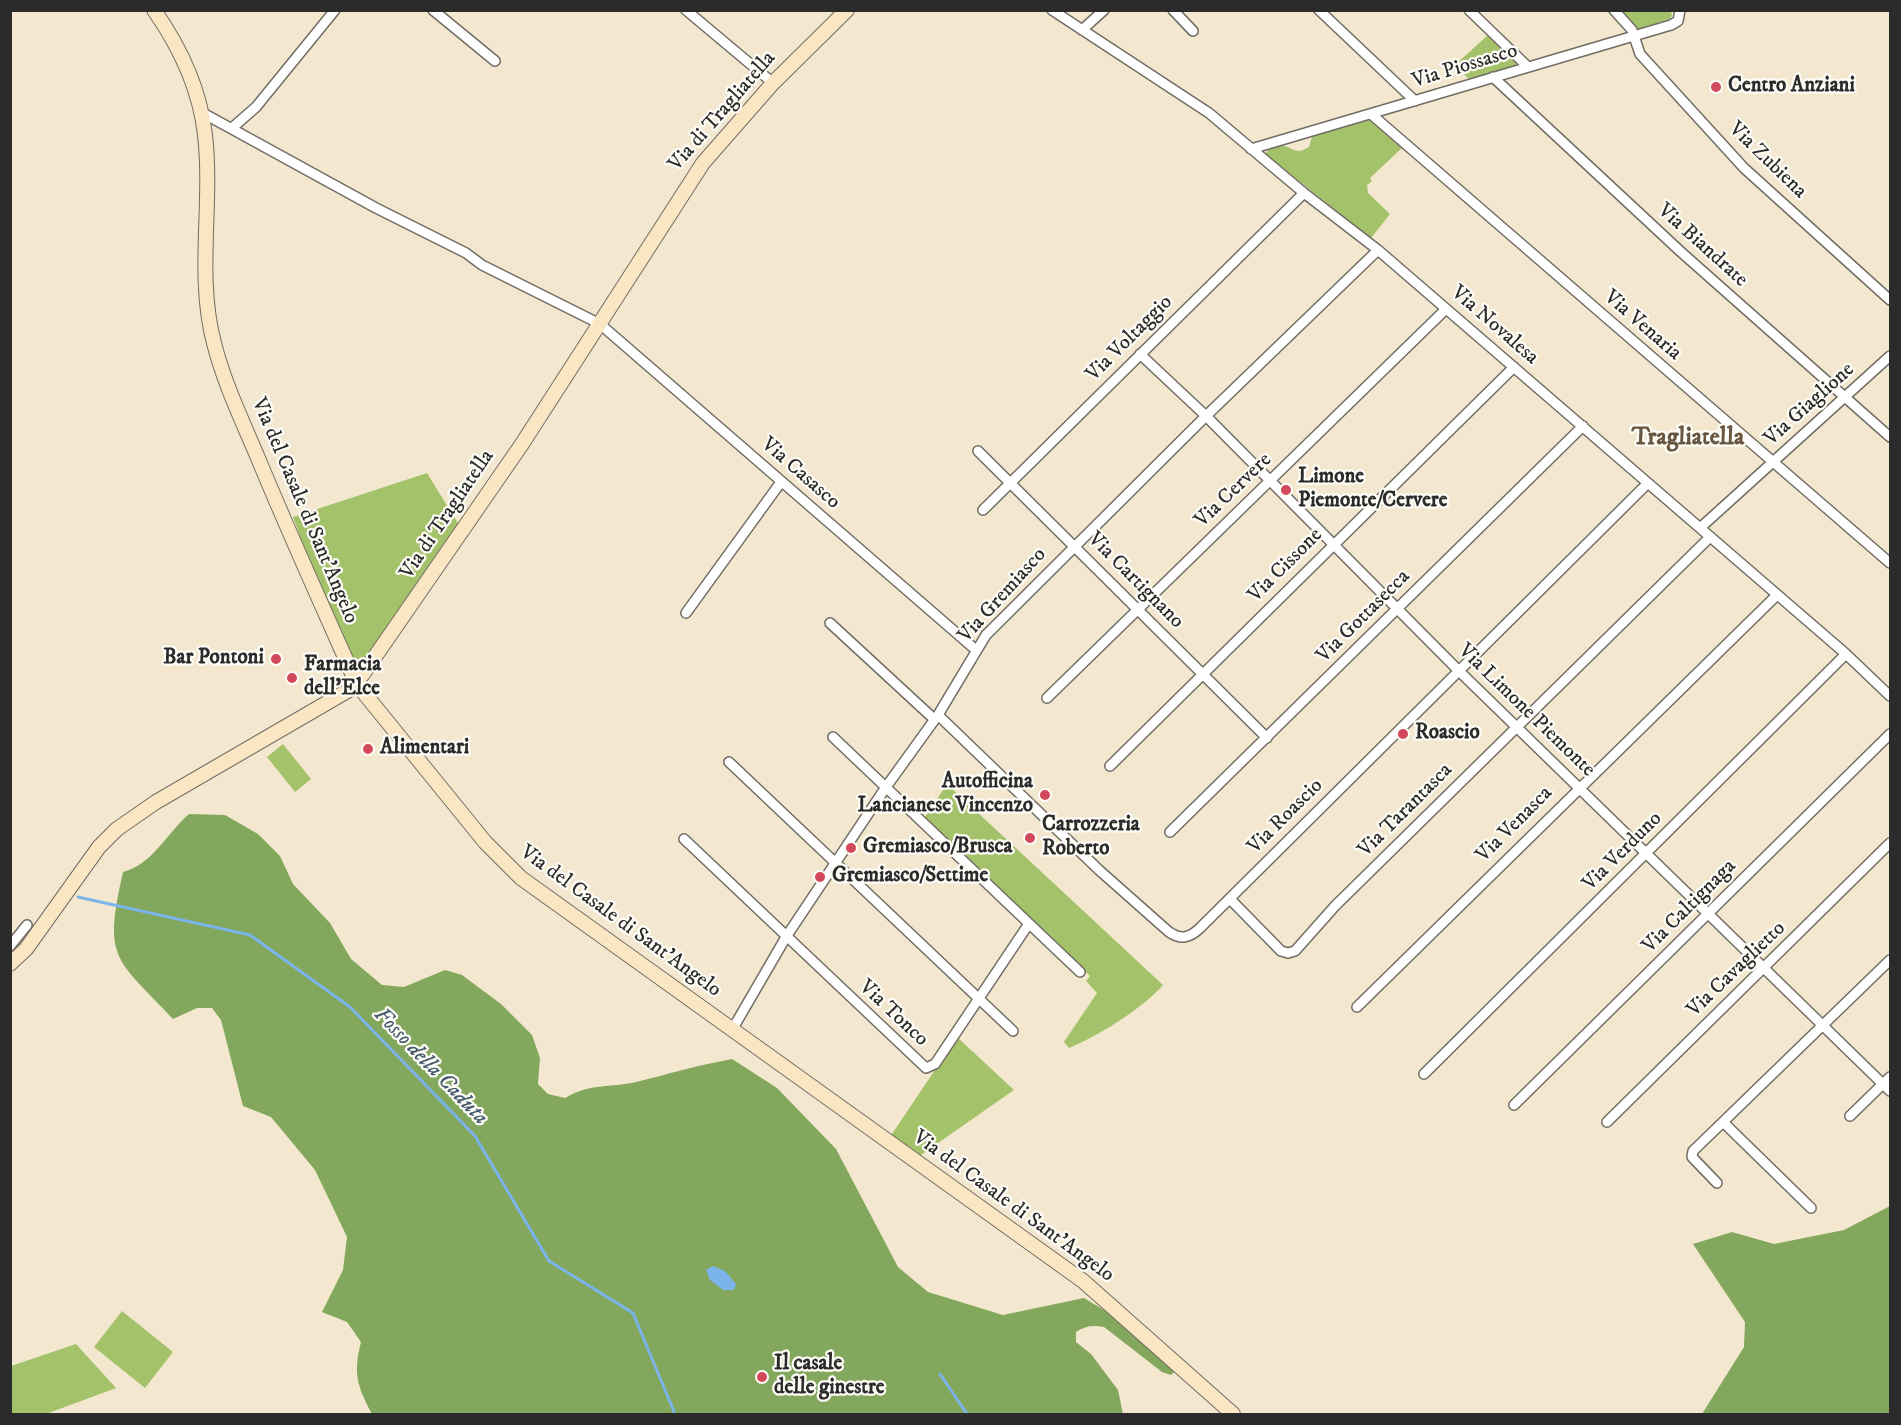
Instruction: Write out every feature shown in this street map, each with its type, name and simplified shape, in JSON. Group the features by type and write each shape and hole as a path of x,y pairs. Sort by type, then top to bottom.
{"main road":[{"name":"Via del Casale di Sant'Angelo","path":"154,10 170,33 201,112 207,169 206,285 215,350 276,500 356,682 466,821 512,870 572,917 1088,1285 1233,1414"},
{"name":"Via di Tragliatella","path":"10,964 26,949 99,847 136,814 349,690 522,444 703,163 773,83 847,10"}],"street":[{"path":"232,128 256,107 335,10"},
{"path":"433,10 495,61"},
{"path":"686,10 773,83"},
{"name":"Via Novalesa","path":"1052,10 1201,107 1304,193 1378,250 1846,654 1890,696"},
{"path":"1082,30 1104,10"},
{"path":"1173,10 1193,31"},
{"path":"1319,10 1415,101"},
{"path":"1469,10 1527,66"},
{"name":"Via Zubiena","path":"1614,10 1630,27 1640,54 1744,168 1890,300"},
{"name":"Via Piossasco","path":"1251,149 1674,24 1679,18 1680,10"},
{"name":"Via Biandrate","path":"1492,77 1681,252 1890,437"},
{"name":"Via Casasco","path":"201,112 375,208 465,253 482,265 600,324 976,650"},
{"name":"Via Venaria","path":"1371,114 1890,562"},
{"name":"Via Voltaggio","path":"982,510 1304,193"},
{"name":"Via Gremiasco","path":"732,1030 786,937 886,787 936,717 989,632 1206,416 1378,250"},
{"name":"Via Cervere","path":"1047,698 1446,309"},
{"name":"Via Limone Piemonte","path":"1140,354 1271,480 1397,609 1578,788 1888,1084"},
{"name":"Via Giaglione","path":"1700,528 1890,356"},
{"name":"Via Cissone","path":"1110,766 1514,367"},
{"name":"Via Gottasecca","path":"1170,832 1583,426"},
{"name":"Via Cartignano","path":"978,451 1267,738"},
{"path":"686,613 782,482"},
{"name":"Via Roascio","path":"830,623 936,717 1099,870 1172,934 1183,938 1193,934 1230,899 1648,483"},
{"name":"Via Tarantasca","path":"1230,899 1280,949 1286,953 1293,952 1335,906 1710,537"},
{"name":"Via Venasca","path":"1357,1007 1777,595"},
{"name":"Via Verduno","path":"1424,1074 1846,654"},
{"name":"Via Caltignaga","path":"1514,1105 1890,734"},
{"path":"833,737 1080,972"},
{"path":"729,762 1013,1031"},
{"path":"684,839 786,937"},
{"name":"Via Cavaglietto","path":"1607,1122 1890,843"},
{"path":"10,946 27,925"},
{"name":"Via Tonco","path":"786,937 926,1068 935,1064 1028,925"},
{"path":"1717,1183 1692,1157 1693,1151 1890,960"},
{"path":"1850,1116 1888,1084"},
{"path":"1724,1122 1811,1208"}],"green space":[{"path":"1621,11 1671,11 1672,16 1639,29"},
{"path":"1488,35 1515,60 1516,65 1470,80 1455,65"},
{"path":"1369,120 1403,147 1370,178 1372,181 1367,185 1368,193 1390,214 1371,238 1265,154 1270,148 1280,145 1301,151 1309,147 1312,137 1317,134"},
{"path":"427,473 459,525 360,668 357,667 323,599 293,517"},
{"path":"283,744 311,779 295,792 267,757"},
{"path":"947,784 1163,985 1144,1003 1119,1021 1069,1048 1064,1042 1097,993 1086,981 1090,976 925,817"},
{"path":"189,814 225,815 258,834 280,856 293,884 330,923 351,959 382,985 404,987 445,970 462,975 501,1004 532,1035 540,1058 538,1084 548,1094 565,1098 591,1088 636,1082 732,1059 777,1088 836,1149 898,1267 928,1292 1003,1315 1084,1298 1112,1315 1175,1371 1171,1375 1162,1372 1104,1327 1093,1326 1076,1332 1076,1342 1091,1354 1118,1390 1123,1414 372,1414 358,1379 357,1362 361,1342 347,1322 322,1312 343,1270 347,1237 315,1170 271,1117 243,1106 221,1020 212,1008 197,1008 173,1019 126,968 119,955 114,923 123,872 134,868 151,855"},
{"path":"957,1037 1014,1090 918,1157 890,1137"},
{"path":"1890,1206 1890,1414 1702,1414 1744,1347 1745,1322 1693,1244 1732,1232 1774,1244 1844,1230"},
{"path":"122,1311 173,1352 145,1388 94,1347"},
{"path":"76,1344 116,1388 46,1414 11,1414 11,1366"}],"water":[{"path":"713,1266 725,1271 736,1284 734,1290 723,1290 710,1280 706,1270"}],"waterway":[{"name":"Fosso della Caduta","path":"78,897 250,935 350,1007 475,1136 549,1261 633,1313 675,1414"},
{"path":"940,1374 967,1414"}],"place":[{"name":"Centro Anziani","path":"1716,87"},
{"name":"Limone Piemonte/Cervere","path":"1286,490"},
{"name":"Bar Pontoni","path":"276,659"},
{"name":"Farmacia dell'Elce","path":"292,678"},
{"name":"Roascio","path":"1403,734"},
{"name":"Alimentari","path":"368,749"},
{"name":"Autofficina Lancianese Vincenzo","path":"1045,795"},
{"name":"Carrozzeria Roberto","path":"1030,838"},
{"name":"Gremiasco/Brusca","path":"851,848"},
{"name":"Gremiasco/Settime","path":"820,877"},
{"name":"Il casale delle ginestre","path":"762,1377"}],"district":[{"name":"Tragliatella","path":"1688,439"}]}
